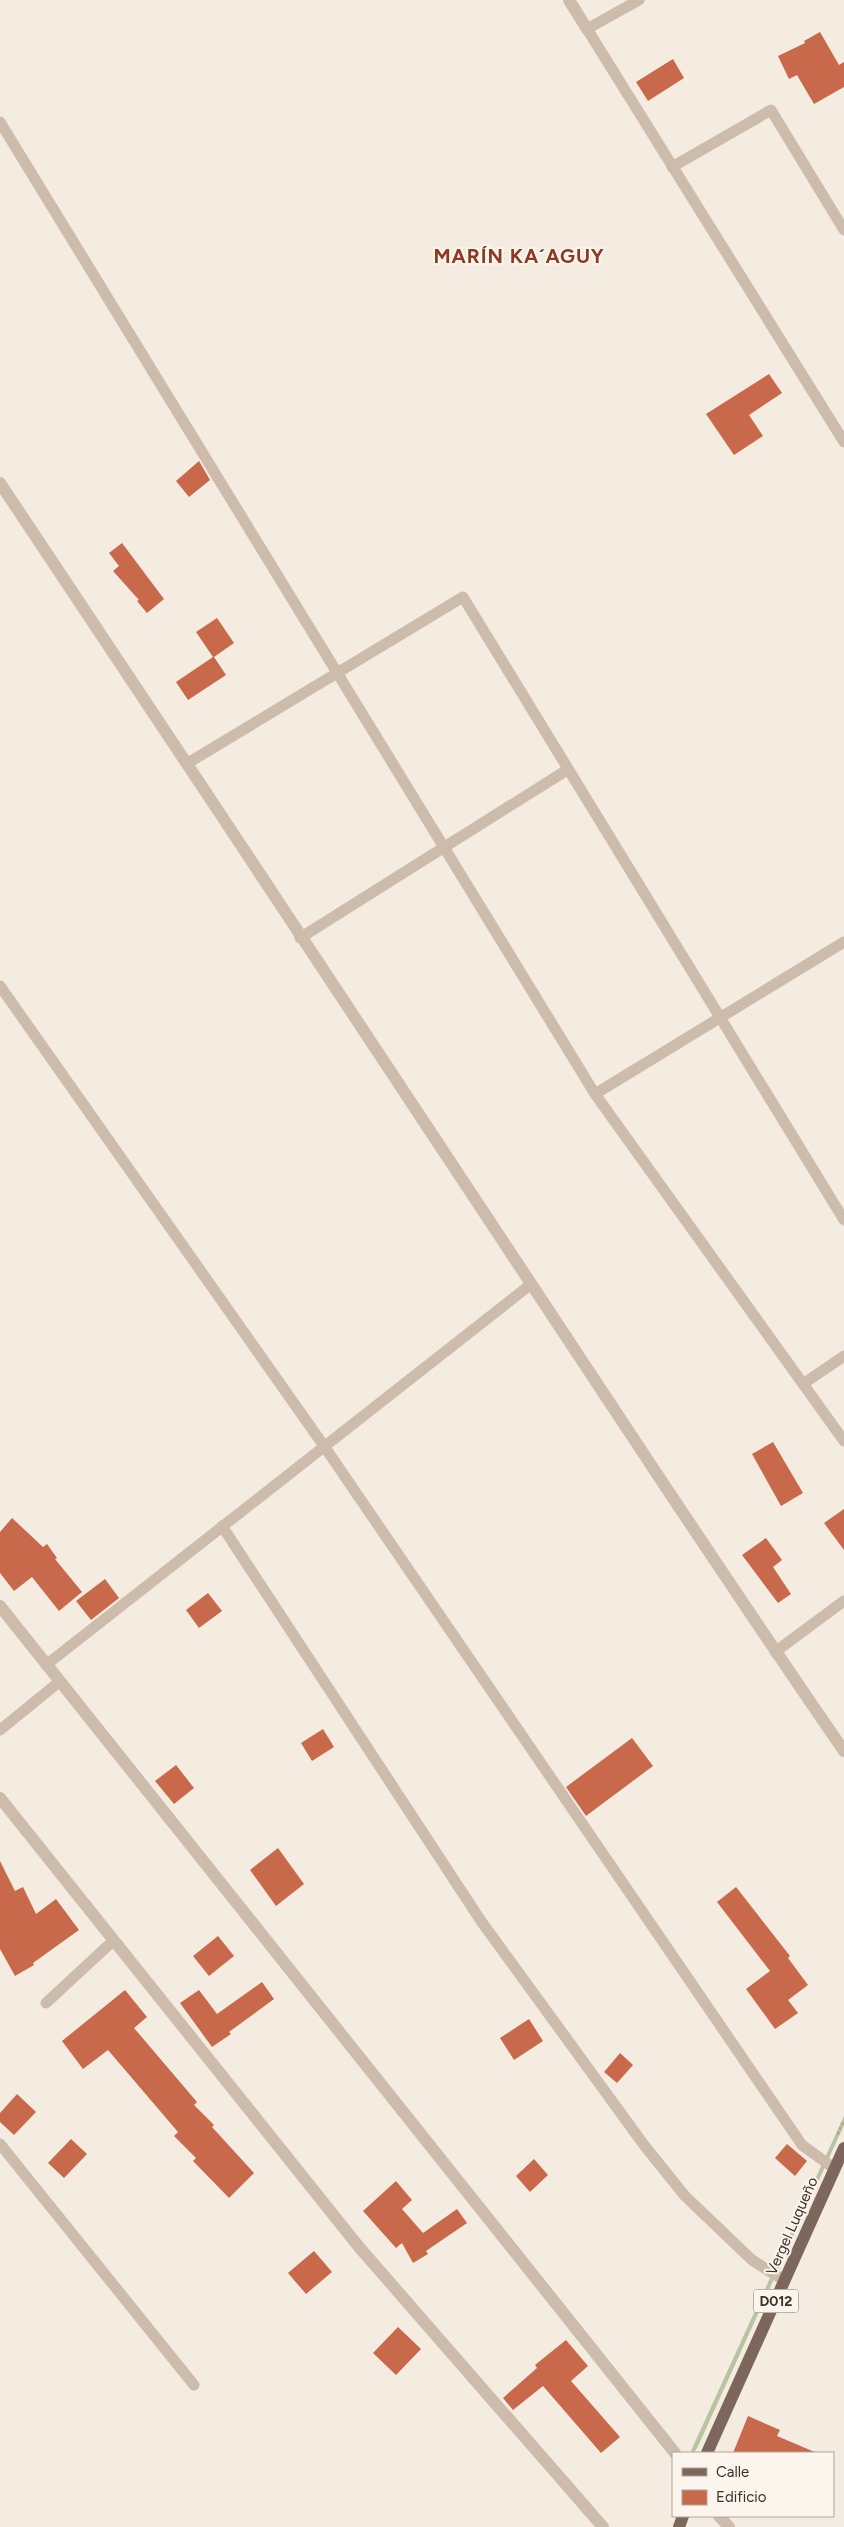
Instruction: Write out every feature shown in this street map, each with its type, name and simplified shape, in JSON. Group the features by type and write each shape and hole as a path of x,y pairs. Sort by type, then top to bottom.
{"main road":[{"name":"Vergel Luqueño","path":"707,2452 844,2148"}],"street":[{"path":"569,0 587,29"},
{"path":"0,483 188,763 300,938 530,1285 844,1751"},
{"path":"0,1606 674,2452"},
{"path":"0,1798 359,2247 603,2527"},
{"path":"720,2517 729,2527"}],"lane":[{"path":"639,0 587,29 844,442"},
{"path":"672,167 772,110 844,230"},
{"path":"0,122 596,1094 844,1441"},
{"path":"188,763 462,597 718,1018 844,1220"},
{"path":"300,938 567,770"},
{"path":"596,1094 844,942"},
{"path":"0,986 324,1446 802,2146 835,2169"},
{"path":"46,1665 530,1285"},
{"path":"803,1384 844,1356"},
{"path":"222,1526 481,1921 644,2145 685,2196 745,2254 773,2275 785,2281"},
{"path":"776,1652 844,1601"},
{"path":"0,1730 59,1682"},
{"path":"46,2004 113,1941"},
{"path":"0,2144 194,2386"}],"green space":[{"path":"844,2116 844,2125 699,2444 695,2452 690,2452"}],"building":[{"path":"820,32 839,65 844,62 844,87 814,104 797,75 789,79 778,56 805,43 804,41"},
{"path":"673,59 684,78 648,101 636,82"},
{"path":"769,374 782,393 749,415 763,436 734,455 706,414"},
{"path":"199,461 210,480 189,497 176,481"},
{"path":"122,543 164,599 147,613 137,601 139,600 113,571 119,566 109,553"},
{"path":"217,618 234,643 214,657 226,675 188,700 176,682 213,657 196,632"},
{"path":"773,1442 803,1493 781,1506 752,1454"},
{"path":"844,1509 844,1550 824,1523"},
{"path":"12,1518 43,1547 47,1544 57,1558 55,1559 82,1592 59,1611 32,1577 14,1591 0,1573 0,1532"},
{"path":"766,1538 782,1560 773,1567 791,1594 778,1603 742,1555"},
{"path":"105,1579 119,1598 91,1620 76,1601"},
{"path":"208,1593 222,1611 199,1628 186,1610"},
{"path":"323,1729 334,1747 312,1761 301,1743"},
{"path":"632,1738 653,1766 586,1816 566,1787"},
{"path":"176,1765 194,1788 174,1804 155,1781"},
{"path":"278,1848 304,1884 276,1906 250,1870"},
{"path":"0,1861 15,1891 23,1887 36,1914 56,1899 79,1930 33,1963 34,1965 15,1976 0,1949"},
{"path":"736,1887 790,1956 788,1958 808,1985 788,2000 798,2013 775,2029 746,1989 770,1971 717,1902"},
{"path":"218,1936 234,1956 209,1976 193,1956"},
{"path":"262,1982 274,1999 212,2047 180,2003 199,1990 217,2014"},
{"path":"125,1990 147,2017 134,2028 197,2102 194,2105 214,2125 212,2127 254,2173 229,2198 193,2161 196,2158 174,2136 178,2132 108,2050 83,2069 62,2041"},
{"path":"529,2019 543,2041 514,2060 500,2038"},
{"path":"620,2053 633,2065 617,2083 604,2072"},
{"path":"17,2094 36,2112 14,2135 0,2122 0,2113"},
{"path":"71,2139 87,2154 64,2178 48,2163"},
{"path":"787,2144 807,2161 795,2176 775,2158"},
{"path":"534,2159 548,2175 530,2192 516,2176"},
{"path":"396,2181 412,2200 402,2209 423,2233 457,2209 467,2223 426,2251 428,2254 413,2263 402,2243 396,2248 363,2211"},
{"path":"314,2251 332,2272 306,2294 288,2273"},
{"path":"398,2327 421,2349 396,2375 373,2353"},
{"path":"566,2340 588,2366 571,2381 620,2437 601,2453 543,2386 513,2410 503,2398 537,2368 535,2365"},
{"path":"748,2416 780,2430 777,2436 815,2452 733,2452"}],"district":[{"name":"MARÍN KA´AGUY","path":"519,256"}]}
